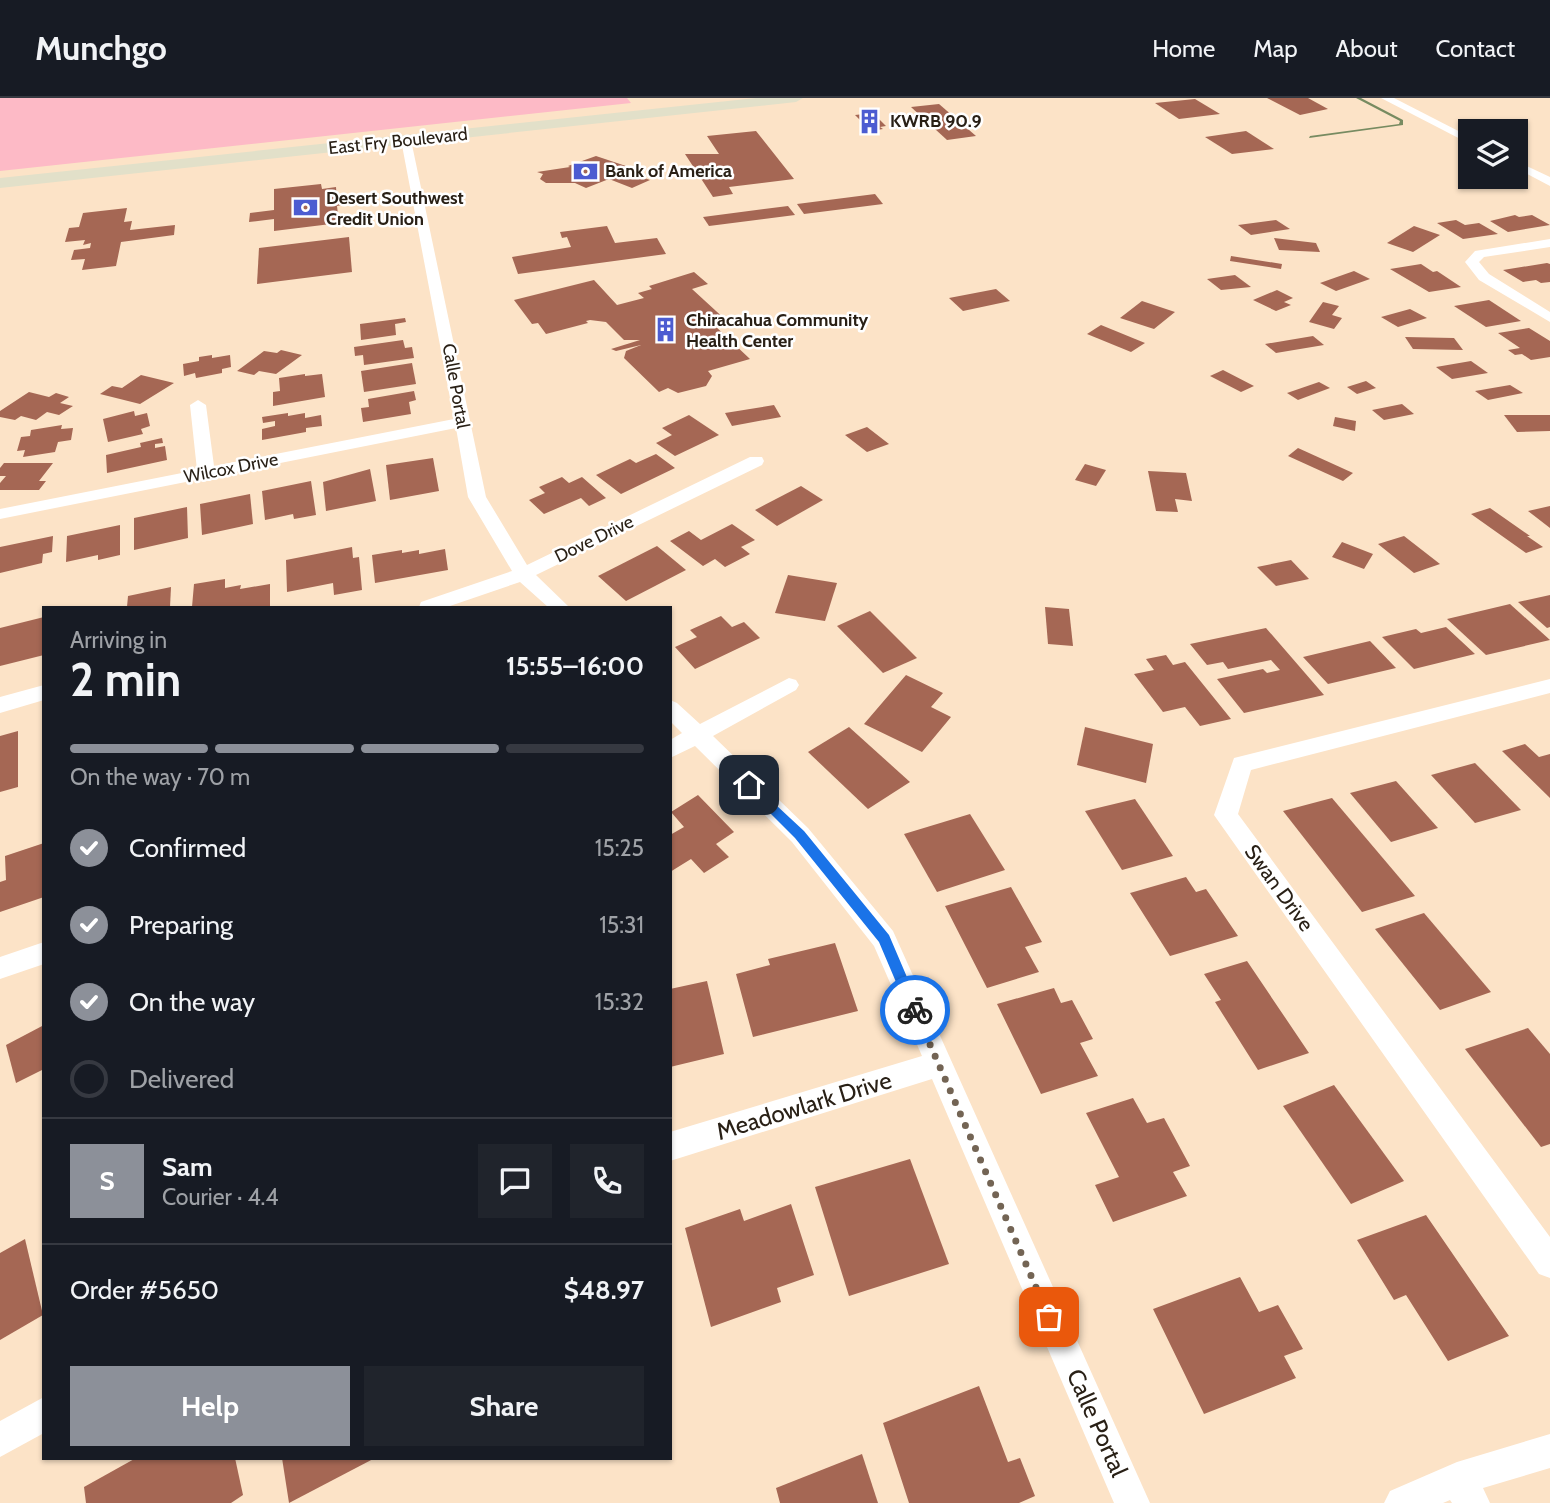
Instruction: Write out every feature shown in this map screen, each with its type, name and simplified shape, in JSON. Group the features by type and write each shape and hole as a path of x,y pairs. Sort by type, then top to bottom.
{"main road":[{"name":"East Fry Boulevard","path":"0,183 796,98"}],"street":[{"path":"1386,98 1458,135"},
{"name":"Calle Portal","path":"406,140 442,307 477,497 523,573 559,606"},
{"path":"1528,170 1550,182"},
{"path":"1550,243 1480,254 1472,262 1484,277 1550,318"},
{"path":"198,405 206,473"},
{"name":"Wilcox Drive","path":"0,514 462,422"},
{"name":"Dove Drive","path":"431,606 523,573 756,461"},
{"path":"672,749 789,685"},
{"name":"Swan Drive","path":"1550,686 1242,764 1226,815 1550,1263"},
{"path":"0,705 42,693"},
{"name":"Calle Portal","path":"672,710 800,835 884,939 1132,1503"},
{"path":"0,968 42,954"},
{"name":"Meadowlark Drive","path":"672,1146 938,1065"},
{"path":"0,1440 42,1415"},
{"path":"1402,1503 1464,1491 1550,1451"}],"shaded area":[{"path":"0,98 627,98 631,103 0,171"}],"building":[{"path":"1267,98 1308,98 1328,109 1300,115"},
{"path":"1195,99 1220,114 1179,119 1155,103"},
{"path":"939,104 976,136 947,140 911,107"},
{"name":"KWRB 90.9","path":"873,113 886,126 880,127 883,129 871,131 855,115"},
{"path":"756,131 794,179 729,187 733,194 713,197 685,154 719,154 707,136"},
{"path":"1246,131 1274,149 1232,154 1205,137"},
{"name":"Bank of America","path":"596,156 626,166 634,170 628,172 650,180 632,188 609,179 586,188 575,183 546,183 540,179 543,174 537,172 570,167 568,166"},
{"name":"Desert Southwest Credit Union","path":"321,184 322,189 336,187 337,201 342,200 342,205 337,206 339,223 274,231 274,219 249,222 250,213 274,210 274,189"},
{"path":"875,194 883,204 804,214 797,204"},
{"path":"788,206 795,215 709,226 703,217"},
{"path":"127,208 124,222 132,221 130,230 175,225 174,235 121,242 116,266 82,270 85,259 71,260 74,250 90,248 91,243 83,245 85,240 65,242 69,228 79,227 83,213"},
{"path":"1515,215 1532,215 1550,225 1508,232 1490,221"},
{"path":"1276,220 1290,229 1251,235 1238,225"},
{"path":"1456,220 1465,225 1479,223 1498,234 1463,239 1437,223"},
{"path":"607,226 615,243 657,238 666,254 518,274 512,257 571,247 567,237 562,238 560,232"},
{"path":"1414,226 1440,235 1413,252 1387,243"},
{"path":"349,237 352,272 257,284 259,248"},
{"path":"1274,238 1316,243 1320,252 1279,250"},
{"path":"1231,256 1282,264 1281,269 1230,261"},
{"path":"1421,264 1461,287 1429,292 1390,269"},
{"path":"1550,264 1550,282 1523,282 1503,270"},
{"path":"1354,271 1370,279 1336,291 1320,283"},
{"name":"Chiracahua Community Health Center","path":"694,272 708,284 692,289 728,322 714,325 750,359 708,371 712,376 706,386 678,393 668,388 659,392 624,358 626,351 641,345 616,351 611,349 640,340 624,340 606,322 590,320 586,321 588,323 546,334 538,323 532,324 514,300 594,280 617,305 644,298 638,293 652,289 649,286"},
{"path":"1235,275 1251,287 1221,290 1207,279"},
{"path":"996,289 1010,301 963,311 949,298"},
{"path":"1277,290 1293,298 1284,302 1291,305 1276,311 1253,300"},
{"path":"1489,300 1521,321 1486,327 1454,306"},
{"path":"1142,301 1175,312 1154,329 1120,318"},
{"path":"1323,302 1339,306 1332,315 1342,318 1334,329 1309,322"},
{"path":"1410,309 1427,318 1398,327 1381,317"},
{"path":"405,318 406,322 395,324 396,335 361,340 360,324"},
{"path":"1101,325 1145,343 1131,352 1087,334"},
{"path":"1529,328 1550,341 1550,357 1531,360 1522,354 1515,355 1508,350 1520,348 1498,333"},
{"path":"1313,336 1324,345 1276,353 1265,344"},
{"path":"1405,337 1454,338 1463,350 1413,349"},
{"path":"403,340 405,348 412,347 414,358 364,365 363,355 355,356 354,347"},
{"path":"281,350 302,355 276,374 259,371 254,375 237,371 264,351 277,353"},
{"path":"212,355 212,358 230,355 231,367 222,369 222,373 196,378 195,373 184,376 183,364"},
{"path":"1471,361 1488,373 1452,379 1436,367"},
{"path":"412,363 416,384 364,392 361,371"},
{"path":"1223,370 1254,386 1241,392 1210,376"},
{"path":"322,374 325,397 273,406 273,392 280,391 279,378"},
{"path":"141,375 174,383 140,404 100,394 112,386 122,388"},
{"path":"1366,381 1376,388 1357,394 1347,387"},
{"path":"1319,382 1330,388 1298,400 1287,393"},
{"path":"1510,385 1523,393 1488,400 1475,391"},
{"path":"414,391 416,400 409,402 411,414 363,422 361,408 369,407 368,399"},
{"path":"29,392 49,397 56,393 69,397 60,403 73,406 59,415 47,412 36,420 21,416 15,420 0,417 0,411"},
{"path":"1402,404 1414,414 1384,420 1372,410"},
{"path":"774,405 781,417 732,426 725,413"},
{"path":"134,411 135,416 147,413 150,426 141,429 143,434 108,442 103,419"},
{"path":"288,413 288,416 305,413 305,418 321,415 322,426 306,428 306,432 262,440 262,429 275,426 275,421 263,423 262,417"},
{"path":"689,415 719,435 675,456 656,443 672,435 662,428"},
{"path":"1504,415 1550,415 1550,431 1517,432"},
{"path":"1335,417 1356,421 1355,431 1333,426"},
{"path":"62,425 61,429 73,428 71,440 58,442 55,452 23,457 25,450 17,451 21,437 30,436 31,430"},
{"path":"867,427 889,444 867,452 845,435"},
{"path":"162,438 163,443 155,444 155,448 165,446 167,460 107,473 106,455 141,447 140,443"},
{"path":"1298,448 1353,473 1343,481 1288,456"},
{"path":"656,454 675,468 621,494 596,475 630,459 636,463"},
{"path":"433,458 439,491 390,500 386,465"},
{"path":"4,463 53,463 39,481 46,481 39,490 0,490 0,483 6,476 0,476 0,468"},
{"path":"1085,464 1106,470 1096,486 1075,480"},
{"path":"370,469 376,501 326,511 323,482"},
{"path":"1148,471 1186,473 1192,501 1175,499 1178,512 1156,511"},
{"path":"562,477 569,483 582,477 606,498 589,506 581,498 544,514 529,500 545,493 539,487"},
{"path":"311,481 316,515 294,519 293,514 265,520 262,491"},
{"path":"801,486 823,500 777,526 755,510"},
{"path":"250,494 253,524 202,535 200,504"},
{"path":"1550,506 1550,528 1528,511"},
{"path":"187,507 188,538 134,550 134,518"},
{"path":"1490,508 1543,547 1526,553 1471,514"},
{"path":"732,524 755,540 741,547 750,554 725,567 715,559 703,566 670,541 689,531 701,540"},
{"path":"120,525 120,555 98,560 98,555 66,562 67,536"},
{"path":"53,536 52,552 43,554 42,563 0,573 0,547"},
{"path":"1404,536 1440,564 1414,573 1378,544"},
{"path":"1342,542 1373,554 1364,569 1332,557"},
{"path":"657,546 686,570 626,601 598,576"},
{"path":"352,547 353,558 359,557 362,590 334,595 333,583 287,592 286,560"},
{"path":"445,549 448,570 375,583 372,555 402,550 402,553 419,550 419,554"},
{"path":"1291,560 1309,579 1276,586 1257,567"},
{"path":"788,575 837,583 825,621 775,613"},
{"path":"225,579 225,588 241,585 240,589 270,584 270,606 192,606 194,584"},
{"path":"171,587 170,606 127,606 128,596"},
{"path":"1550,595 1550,627 1547,628 1518,602"},
{"path":"1510,604 1550,640 1486,655 1447,619"},
{"path":"1045,607 1069,609 1073,646 1048,644"},
{"path":"870,611 917,658 883,673 837,626"},
{"path":"721,616 732,627 744,622 760,638 695,669 675,647 697,637 690,630"},
{"path":"42,618 42,656 0,666 0,628"},
{"path":"1446,627 1475,654 1414,669 1382,637 1416,629 1421,633"},
{"path":"1266,628 1324,695 1244,713 1217,679 1263,669 1267,673 1280,670 1271,660 1228,669 1223,662 1207,665 1190,644"},
{"path":"1370,641 1396,668 1328,684 1303,657"},
{"path":"1166,655 1173,665 1185,662 1231,719 1200,726 1185,707 1163,712 1134,674 1154,670 1146,659"},
{"path":"906,675 943,693 931,707 951,717 922,752 864,724"},
{"path":"849,727 910,782 868,809 808,752"},
{"path":"1085,727 1153,744 1146,783 1077,765"},
{"path":"18,731 18,787 0,792 0,736"},
{"path":"1525,744 1539,757 1550,754 1550,798 1502,751"},
{"path":"1475,763 1521,810 1475,823 1431,775"},
{"path":"1396,781 1438,828 1391,842 1350,793"},
{"path":"698,795 734,832 716,844 729,857 704,873 691,859 672,871 672,834 684,827 672,811"},
{"path":"1332,798 1415,896 1362,912 1283,811"},
{"path":"1135,799 1173,856 1122,870 1085,811"},
{"path":"970,814 1005,870 937,892 904,834"},
{"path":"42,844 42,898 0,912 0,882 6,880 5,856"},
{"path":"1186,877 1196,892 1206,889 1238,936 1170,956 1130,893"},
{"path":"1011,887 1042,942 1025,947 1039,972 987,988 945,906"},
{"path":"1424,913 1491,992 1440,1010 1375,929"},
{"path":"835,943 858,1011 753,1037 736,974 770,965 768,959"},
{"path":"1247,961 1309,1053 1258,1070 1215,1002 1221,1000 1204,974"},
{"path":"707,981 724,1054 672,1067 672,989"},
{"path":"1054,988 1061,1003 1072,1000 1093,1039 1080,1043 1098,1076 1041,1094 997,1004"},
{"path":"42,1026 42,1070 16,1083 6,1045"},
{"path":"1528,1028 1550,1054 1550,1144 1541,1147 1465,1049"},
{"path":"1334,1085 1404,1181 1351,1204 1283,1106"},
{"path":"1133,1098 1147,1123 1164,1118 1190,1166 1173,1172 1187,1196 1113,1222 1095,1185 1119,1177 1086,1113"},
{"path":"910,1159 949,1264 849,1296 815,1187"},
{"path":"791,1204 814,1275 777,1288 781,1302 711,1327 685,1228 740,1209 744,1221"},
{"path":"1426,1215 1509,1336 1448,1361 1406,1295 1394,1300 1357,1240"},
{"path":"25,1239 42,1316 0,1340 0,1253"},
{"path":"1240,1277 1259,1312 1278,1305 1303,1349 1284,1356 1296,1378 1204,1414 1153,1309"},
{"path":"979,1386 1008,1462 1020,1458 1035,1496 1019,1503 909,1503 883,1423"},
{"path":"862,1454 878,1503 780,1503 776,1488"},
{"path":"132,1460 235,1460 243,1495 231,1503 86,1503 84,1487"},
{"path":"282,1460 371,1460 289,1503"}],"waterway":[{"path":"1310,137 1401,125 1402,121 1358,98"}],"way so far":[{"path":"915,1010 1049,1317"}],"place":[{"name":"KWRB 90.9","path":"870,121"},
{"name":"Bank of America","path":"585,171"},
{"name":"Desert Southwest Credit Union","path":"306,208"},
{"name":"Chiracahua Community Health Center","path":"666,330"}],"route":[{"path":"749,785 800,835 884,939 915,1010"}]}
